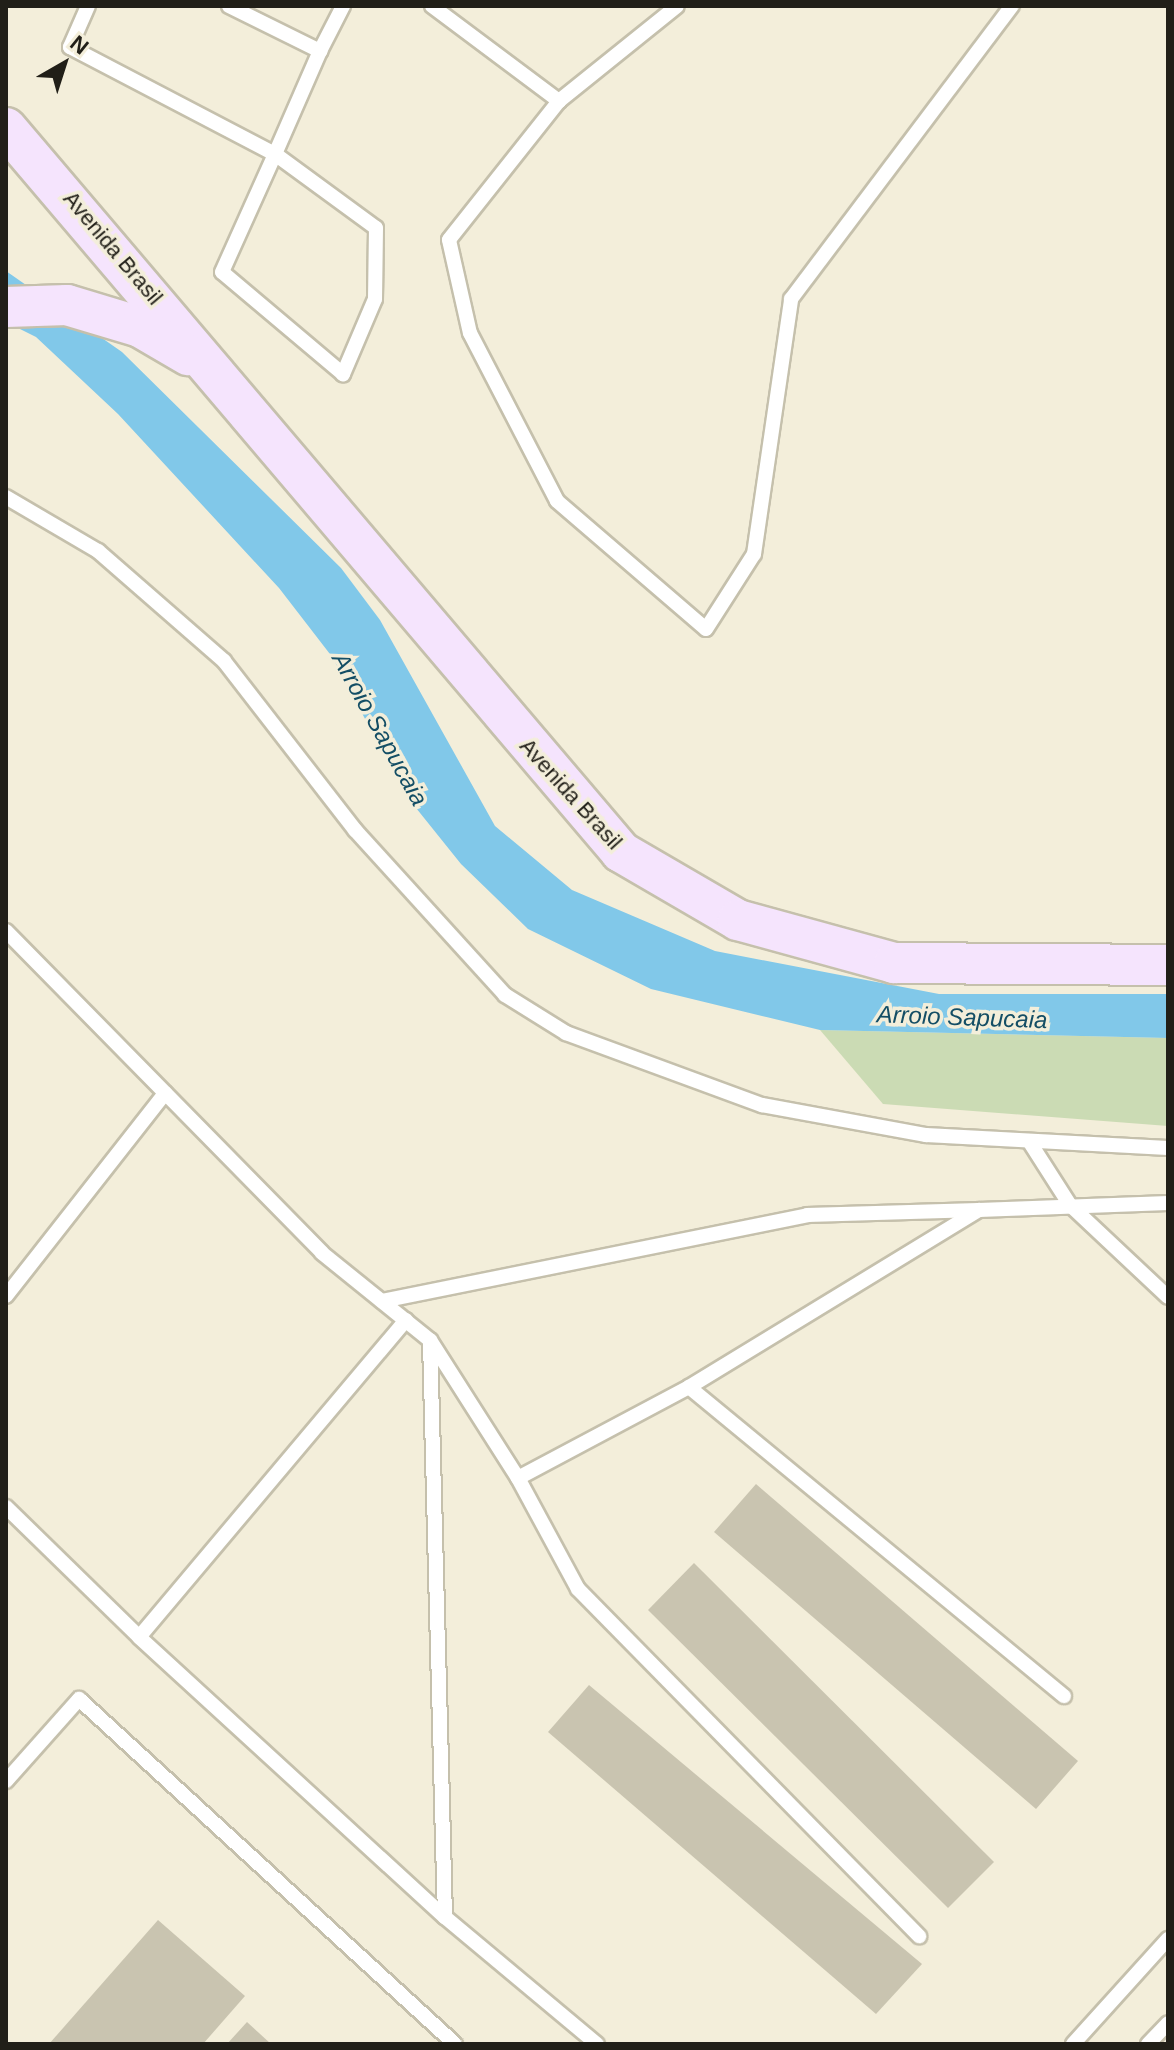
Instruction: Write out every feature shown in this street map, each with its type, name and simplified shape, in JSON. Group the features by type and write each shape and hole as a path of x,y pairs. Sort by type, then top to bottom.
{"main road":[{"name":"Avenida Brasil","path":"6,128 575,806 621,852 738,920 894,963 1168,965"},
{"name":"Avenida Brasil","path":"6,307 67,305 140,327 214,373"}],"lane":[{"path":"88,6 70,47 275,154 376,228 375,299 343,374 222,272 275,154 320,51 343,6"},
{"path":"229,6 320,51"},
{"path":"432,6 559,101"},
{"path":"677,6 559,101 449,240 470,333 557,501 706,629 754,554 791,299 1012,6"},
{"path":"6,497 98,551 224,661 355,830 505,995 541,1018 762,1105 926,1135 1168,1148"},
{"path":"6,931 322,1253 430,1340 518,1478 578,1589 919,1936"},
{"path":"6,1296 165,1093"},
{"path":"1029,1141 1070,1205 1168,1297"},
{"path":"382,1301 807,1215 1168,1203"},
{"path":"518,1478 689,1387 979,1210"},
{"path":"139,1637 406,1320"},
{"path":"430,1340 445,1917"},
{"path":"689,1387 1064,1696"},
{"path":"6,1507 139,1637 445,1917 597,2044"},
{"path":"6,1781 79,1699 455,2044"},
{"path":"1073,2044 1168,1939"},
{"path":"1148,2044 1168,2023"}],"green space":[{"path":"820,1030 1168,1038 1168,1126 883,1104"}],"water":[{"name":"Arroio Sapucaia","path":"6,271 122,352 341,568 380,620 495,826 572,890 715,951 939,994 1168,994 1168,1038 820,1030 651,989 528,929 461,864 404,793 333,658 279,588 118,414 36,337 6,322"}],"building":[{"path":"756,1484 1078,1761 1036,1809 714,1532"},
{"path":"694,1563 994,1862 948,1908 648,1610"},
{"path":"589,1685 922,1964 876,2014 548,1732"},
{"path":"158,1920 245,1996 203,2044 49,2044"},
{"path":"247,2022 271,2044 227,2044"}]}
